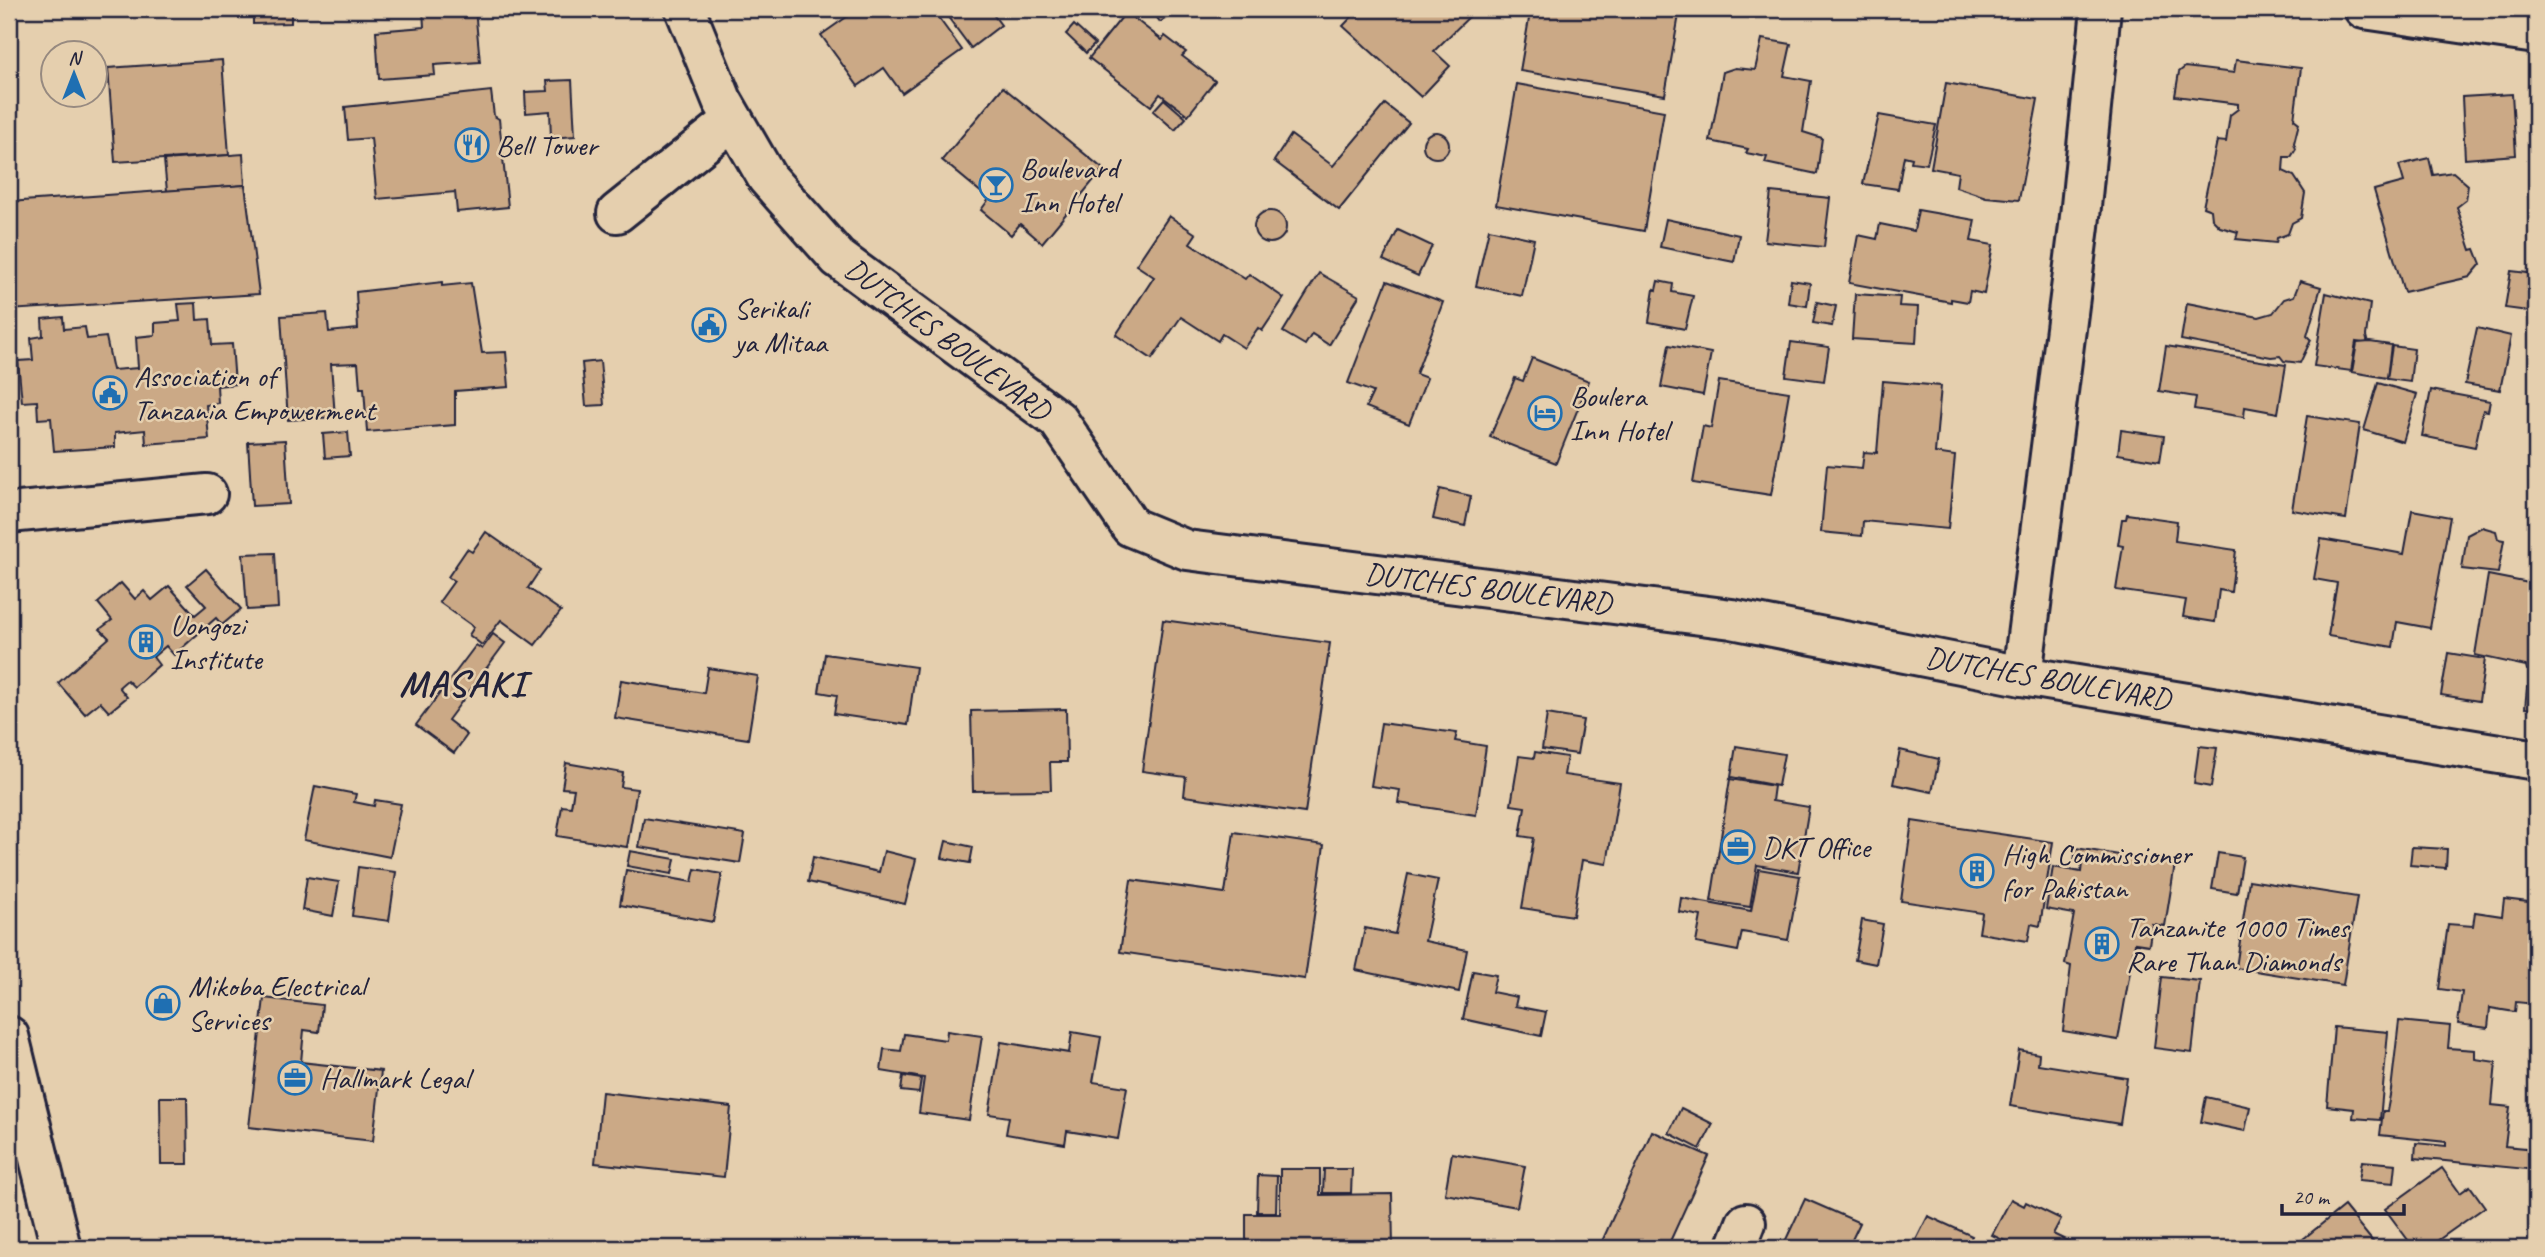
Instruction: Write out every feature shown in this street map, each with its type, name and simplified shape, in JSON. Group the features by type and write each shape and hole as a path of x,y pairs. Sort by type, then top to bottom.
{"street":[{"name":"DUTCHES BOULEVARD","path":"685,9 722,100 767,178 838,258 1058,420 1131,527 1187,550 1732,619 2022,676 2536,760"},
{"path":"2022,676 2079,226 2101,9"},
{"path":"2364,9 2536,34"},
{"path":"617,213 733,120"},
{"path":"9,513 207,494"},
{"path":"9,1036 61,1248"}],"building":[{"path":"253,9 291,9 291,23 253,24"},
{"path":"423,9 475,9 480,62 434,65 435,75 379,79 376,31 424,27"},
{"path":"588,9 630,9 630,12 588,13"},
{"path":"858,9 932,9 962,50 902,93 884,68 858,86 821,35"},
{"path":"942,9 989,9 1001,25 971,48"},
{"path":"1151,9 1181,9 1160,22"},
{"path":"1359,9 1477,9 1434,51 1450,66 1421,97 1343,26"},
{"path":"1515,9 1680,9 1665,95 1520,71 1530,13"},
{"path":"1126,12 1162,40 1165,36 1186,52 1182,56 1215,81 1188,115 1160,94 1151,106 1089,58"},
{"path":"1074,25 1095,44 1086,53 1066,34"},
{"path":"1762,39 1791,44 1784,76 1811,81 1803,132 1822,138 1817,174 1765,163 1767,157 1746,153 1748,149 1710,141 1723,72 1735,68 1755,70"},
{"path":"222,60 229,155 115,162 108,68"},
{"path":"2236,60 2301,68 2294,119 2299,123 2294,143 2296,149 2291,157 2284,157 2283,171 2294,176 2305,193 2301,218 2292,223 2288,234 2277,238 2276,243 2236,239 2238,232 2220,227 2212,219 2211,210 2203,207 2217,141 2226,142 2230,115 2238,109 2238,104 2175,96 2179,72 2185,67 2234,73"},
{"path":"572,80 575,136 551,138 550,111 526,113 525,92 548,91 547,81"},
{"path":"1946,83 2038,99 2019,200 1986,197 1956,187 1958,173 1931,168"},
{"path":"1517,84 1664,111 1644,231 1496,205"},
{"path":"1003,87 1103,169 1042,243 1020,224 1011,235 981,210 989,199 942,160"},
{"path":"491,91 494,116 499,119 508,207 457,212 455,192 377,199 371,138 348,140 345,107"},
{"path":"2512,94 2516,155 2465,159 2462,97"},
{"path":"1164,99 1186,118 1175,130 1153,111"},
{"path":"1385,104 1409,123 1339,210 1274,161 1291,135 1333,166"},
{"path":"1879,115 1936,125 1927,164 1911,162 1912,158 1904,156 1898,189 1863,184"},
{"path":"1436,132 1446,135 1449,145 1446,155 1436,158 1426,155 1423,145 1426,135"},
{"path":"243,154 245,185 167,191 164,160"},
{"path":"2429,158 2433,175 2453,172 2468,185 2466,200 2457,207 2471,250 2475,249 2481,264 2470,277 2404,292 2374,190 2404,182 2399,165"},
{"path":"245,185 259,294 9,310 9,202"},
{"path":"1771,192 1830,198 1824,247 1765,241"},
{"path":"1918,210 1975,220 1971,241 1993,245 1984,294 1970,291 1968,302 1951,299 1951,302 1849,283 1858,235 1877,239 1880,224 1914,231"},
{"path":"1270,211 1282,215 1286,227 1282,239 1270,243 1258,239 1254,227 1258,215"},
{"path":"1169,216 1196,234 1190,243 1245,279 1249,274 1284,298 1262,331 1258,328 1244,348 1222,334 1218,341 1181,317 1152,359 1116,335 1154,277 1136,265"},
{"path":"1666,219 1739,235 1734,262 1660,247"},
{"path":"1489,229 1534,239 1522,296 1476,286"},
{"path":"1398,230 1432,246 1418,276 1383,260"},
{"path":"2511,271 2536,274 2536,312 2505,308"},
{"path":"1319,273 1359,296 1329,345 1312,334 1305,345 1283,332"},
{"path":"1791,280 1810,283 1807,306 1788,303"},
{"path":"1387,281 1443,302 1416,374 1427,378 1409,424 1366,407 1373,392 1348,383"},
{"path":"1658,281 1673,284 1672,292 1693,296 1685,329 1649,322 1654,289 1656,290"},
{"path":"2300,281 2321,287 2307,336 2311,340 2300,363 2284,361 2280,356 2271,357 2181,340 2187,303 2259,317 2273,313 2284,299 2294,296"},
{"path":"442,282 442,286 471,283 482,353 506,352 509,387 455,391 455,425 367,432 364,388 360,388 358,363 331,364 335,417 288,420 281,316 327,313 329,332 358,329 356,292"},
{"path":"2326,293 2370,304 2366,336 2368,344 2356,342 2351,371 2314,366"},
{"path":"1855,294 1900,297 1899,306 1918,307 1916,343 1852,339"},
{"path":"1817,302 1836,306 1832,326 1813,323"},
{"path":"196,303 197,320 210,319 212,345 232,344 235,384 217,386 218,403 206,405 209,439 146,444 145,430 115,433 115,447 54,451 51,418 38,419 37,401 22,402 18,361 33,360 31,338 43,336 42,319 63,317 64,329 85,327 87,339 106,337 113,370 138,368 136,337 155,335 155,323 180,321 178,304"},
{"path":"2477,328 2511,336 2500,390 2465,384"},
{"path":"1791,342 1829,347 1824,381 1786,376"},
{"path":"2357,343 2391,345 2387,378 2352,372"},
{"path":"1669,345 1711,353 1703,395 1661,387"},
{"path":"2166,346 2286,365 2278,413 2245,407 2244,417 2194,409 2196,397 2159,391"},
{"path":"2392,346 2414,349 2410,382 2387,379"},
{"path":"1532,358 1589,381 1556,463 1490,437 1515,378 1523,381"},
{"path":"600,361 604,405 586,406 582,363"},
{"path":"1719,381 1789,392 1771,495 1693,483 1703,426 1711,428"},
{"path":"1883,381 1941,386 1935,453 1955,456 1948,529 1863,521 1862,536 1821,532 1827,465 1862,468 1864,452 1877,453"},
{"path":"2378,383 2417,394 2403,442 2364,430"},
{"path":"2431,390 2490,401 2488,411 2483,410 2475,447 2422,436"},
{"path":"2307,416 2360,424 2346,519 2292,510"},
{"path":"2121,430 2164,436 2160,461 2118,454"},
{"path":"348,432 350,456 325,458 323,434"},
{"path":"285,440 289,504 252,506 248,442"},
{"path":"1440,489 1471,496 1465,526 1433,519"},
{"path":"2412,510 2450,517 2430,628 2397,622 2393,647 2328,636 2337,583 2314,579 2321,539 2404,554"},
{"path":"2127,514 2177,521 2175,541 2236,550 2231,592 2219,590 2215,622 2183,617 2186,600 2116,590 2123,546 2118,545 2122,519 2126,519"},
{"path":"2482,527 2496,531 2498,539 2504,540 2498,573 2462,569 2467,535"},
{"path":"486,532 540,570 528,588 561,611 535,645 501,620 482,645 469,635 474,627 439,602 454,581 448,577 467,549 472,552"},
{"path":"275,553 278,608 247,610 243,554"},
{"path":"2536,560 2536,672 2527,670 2526,666 2475,655 2488,575 2534,584"},
{"name":"Uongozi Institute","path":"206,569 241,609 222,625 216,618 174,655 166,646 153,657 159,665 134,687 127,680 119,687 127,697 109,712 100,702 85,714 58,683 109,638 100,629 112,620 98,603 121,583 135,599 144,591 152,600 169,586 195,615 206,606 187,585"},
{"path":"1163,620 1330,643 1305,813 1184,796 1186,777 1142,771"},
{"path":"493,634 505,643 448,720 467,735 454,753 416,725 476,645 482,649"},
{"path":"2448,653 2485,659 2479,701 2441,695"},
{"path":"825,654 916,667 908,725 834,714 837,695 819,692"},
{"path":"708,668 758,676 748,739 615,718 621,680 704,693"},
{"path":"2527,687 2536,687 2536,709 2525,708"},
{"path":"1066,709 1067,762 1050,762 1051,790 973,791 971,711"},
{"path":"1547,714 1583,720 1577,754 1542,749"},
{"path":"1381,723 1457,733 1455,741 1486,746 1476,815 1398,803 1400,790 1371,786"},
{"path":"1736,746 1784,754 1778,786 1731,777"},
{"path":"2199,746 2217,748 2211,787 2194,784"},
{"path":"1900,750 1939,759 1932,792 1893,784"},
{"path":"1535,752 1567,757 1564,775 1620,783 1607,864 1582,860 1573,916 1522,908 1534,838 1520,836 1525,807 1511,805 1519,756 1534,758"},
{"path":"566,763 623,773 621,787 637,789 627,847 557,836 562,806 571,807 574,789 562,788"},
{"path":"1730,779 1774,786 1772,801 1809,807 1798,872 1757,865 1750,907 1711,901"},
{"path":"315,786 356,794 354,802 374,806 375,800 401,804 390,857 304,840"},
{"path":"644,818 745,834 740,863 639,847"},
{"name":"High Commissioner for Pakistan","path":"1912,821 2053,842 2040,926 2031,924 2028,941 1979,933 1982,913 1901,901"},
{"path":"1234,832 1324,845 1305,979 1120,952 1131,880 1225,893"},
{"path":"946,841 973,847 970,863 942,858"},
{"path":"2412,847 2447,849 2446,868 2410,865"},
{"name":"Tanzanite 1000 Times Rare Than Diamonds","path":"2076,848 2175,864 2165,926 2152,924 2149,945 2135,943 2118,1040 2063,1031 2071,966 2065,964 2074,914 2046,909 2053,867 2081,872 2082,863 2074,862"},
{"path":"630,851 675,859 672,874 627,866"},
{"path":"884,851 916,859 905,904 808,882 813,857 879,872"},
{"path":"2218,853 2243,857 2237,893 2212,889"},
{"path":"358,867 396,872 389,921 352,916"},
{"path":"695,869 722,874 713,922 620,905 626,870 692,882"},
{"path":"1759,869 1800,876 1788,940 1742,932 1738,951 1696,943 1701,916 1679,912 1681,898 1751,911"},
{"path":"1408,874 1438,880 1425,941 1467,950 1459,992 1356,970 1365,928 1395,934"},
{"path":"307,877 339,882 333,916 302,910"},
{"path":"2249,880 2357,897 2343,985 2236,968"},
{"path":"2504,899 2536,903 2535,1004 2516,1002 2515,1012 2490,1008 2488,1028 2458,1024 2462,992 2439,989 2448,924 2473,926 2475,912 2502,916"},
{"path":"1862,920 1883,924 1876,964 1855,960"},
{"path":"1473,971 1496,975 1492,992 1517,997 1515,1006 1546,1012 1541,1036 1463,1019"},
{"path":"2162,977 2200,981 2192,1053 2154,1048"},
{"path":"264,998 322,1005 319,1032 304,1030 301,1062 381,1071 373,1141 249,1127"},
{"path":"2399,1021 2450,1026 2448,1048 2475,1050 2475,1059 2496,1062 2492,1105 2510,1107 2505,1146 2536,1149 2536,1170 2415,1158 2416,1143 2446,1146 2446,1142 2380,1135 2383,1111 2387,1111 2391,1090"},
{"path":"2334,1027 2388,1032 2380,1120 2353,1118 2354,1109 2327,1106"},
{"path":"947,1031 982,1036 969,1120 919,1113 924,1078 881,1071 884,1049 901,1051 904,1034 946,1040"},
{"path":"1072,1032 1101,1037 1093,1082 1127,1087 1118,1139 1067,1131 1065,1144 1006,1134 1009,1117 989,1114 1001,1042 1069,1053"},
{"path":"2019,1050 2039,1054 2038,1064 2127,1078 2120,1124 2010,1106"},
{"path":"903,1076 921,1079 919,1093 901,1091"},
{"path":"602,1092 731,1107 724,1177 595,1163"},
{"path":"160,1097 187,1097 188,1164 161,1164"},
{"path":"2206,1097 2250,1107 2245,1131 2201,1122"},
{"path":"1681,1108 1713,1124 1700,1149 1669,1133"},
{"path":"1652,1131 1709,1156 1667,1248 1599,1248"},
{"path":"1452,1153 1525,1166 1517,1207 1445,1194"},
{"path":"2362,1161 2396,1164 2394,1183 2359,1180"},
{"path":"2442,1168 2460,1193 2470,1186 2485,1207 2427,1248 2414,1248 2385,1209"},
{"path":"1280,1169 1320,1169 1320,1195 1392,1194 1393,1248 1246,1248 1246,1214 1280,1214"},
{"path":"1324,1169 1352,1169 1351,1193 1323,1193"},
{"path":"1258,1175 1277,1176 1276,1212 1257,1212"},
{"path":"1805,1199 1860,1223 1848,1248 1782,1248"},
{"path":"2011,1199 2024,1206 2026,1202 2061,1219 2053,1234 2082,1248 2003,1248 2007,1242 1992,1235"},
{"path":"2344,1206 2378,1248 2292,1248"},
{"path":"1928,1216 1972,1236 1966,1248 1912,1248"}],"place":[{"name":"Bell Tower","path":"472,145"},
{"name":"Boulevard Inn Hotel","path":"996,185"},
{"name":"Serikali ya Mitaa","path":"709,325"},
{"name":"Association of Tanzania Empowerment","path":"110,393"},
{"name":"Boulera Inn Hotel","path":"1545,413"},
{"name":"Uongozi Institute","path":"146,642"},
{"name":"DKT Office","path":"1738,847"},
{"name":"High Commissioner for Pakistan","path":"1977,871"},
{"name":"Tanzanite 1000 Times Rare Than Diamonds","path":"2102,944"},
{"name":"Mikoba Electrical Services","path":"163,1003"},
{"name":"Hallmark Legal","path":"295,1078"}],"district":[{"name":"MASAKI","path":"463,683"}]}
